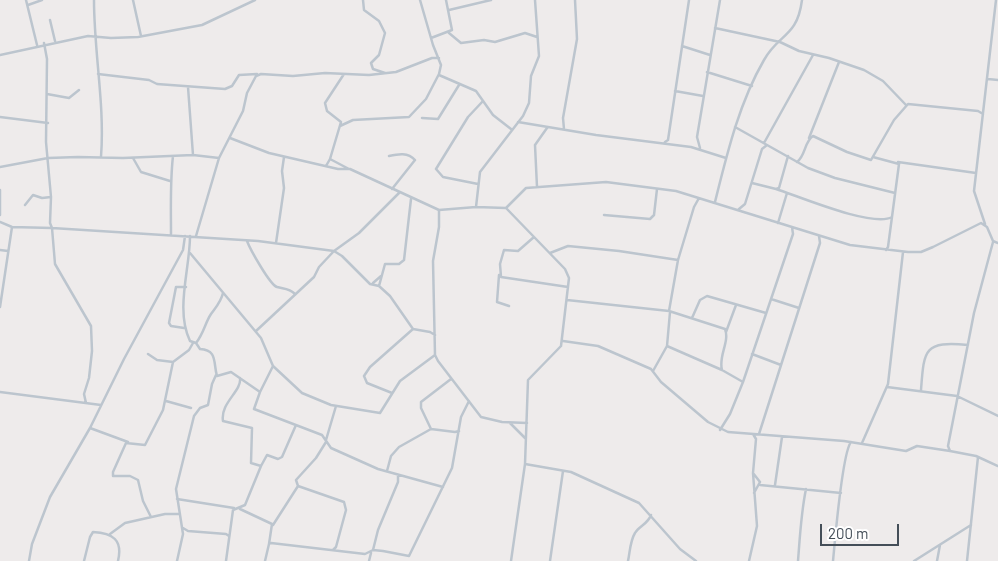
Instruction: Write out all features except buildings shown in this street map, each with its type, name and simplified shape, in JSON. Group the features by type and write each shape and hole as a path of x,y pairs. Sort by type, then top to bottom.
{"street":[{"path":"26,0 36,45"},
{"path":"28,5 42,0"},
{"path":"94,0 94,36 98,74 101,157"},
{"path":"133,0 141,36"},
{"path":"0,55 55,41 94,36 111,38 141,36 202,25 255,0"},
{"path":"364,0 364,10 379,21 385,32 379,55 372,61 372,67 386,73"},
{"path":"344,74 324,106 340,119 349,121 409,118 420,106 437,78 441,65 435,52 420,0"},
{"path":"431,38 449,33 453,27 446,0"},
{"path":"449,10 492,0"},
{"path":"476,207 480,172 518,122 529,103 531,76 539,56 534,0"},
{"path":"564,130 563,118 577,39 576,0"},
{"path":"670,144 668,140 689,0"},
{"path":"691,147 696,143 702,96 720,0"},
{"path":"715,202 735,127 752,86 764,59 797,23 802,0"},
{"path":"950,451 948,446 957,396 976,307 993,248 993,241 975,197 976,173 996,0"},
{"path":"50,20 55,41"},
{"path":"715,28 780,42 799,51 814,54 873,74 883,81 906,105 978,111 983,114"},
{"path":"449,33 461,43 484,40 495,42 525,34 538,38"},
{"path":"44,43 48,59 50,223 55,264 91,326 92,351 89,378 84,394 86,403"},
{"path":"682,46 710,55"},
{"path":"432,58 435,52"},
{"path":"739,209 745,204 762,149 814,54"},
{"path":"98,74 188,87 225,89 232,86 239,76 259,74 293,76 325,73 386,73 403,70 432,58 438,58"},
{"path":"797,162 803,156 839,62"},
{"path":"707,72 752,86"},
{"path":"195,237 219,158 243,111 248,89 259,74"},
{"path":"439,74 443,78 476,91 493,115 511,129"},
{"path":"437,78 443,78"},
{"path":"988,79 998,80"},
{"path":"422,118 438,119 459,85"},
{"path":"188,87 193,155"},
{"path":"47,94 69,98 79,90"},
{"path":"675,91 702,96"},
{"path":"478,184 443,177 436,169 468,117 483,100"},
{"path":"808,140 817,137 868,160 873,157 881,140 906,105"},
{"path":"0,118 48,123"},
{"path":"325,166 330,158 340,126 340,119"},
{"path":"340,126 349,121"},
{"path":"518,122 700,148 726,158"},
{"path":"537,187 535,145 543,131 548,127"},
{"path":"735,127 797,162 835,178 895,193"},
{"path":"230,138 284,156 325,166 350,169"},
{"path":"664,143 668,140"},
{"path":"696,143 700,148"},
{"path":"389,156 402,154 410,156 415,160 392,189"},
{"path":"0,167 48,158 133,158 193,155 219,158"},
{"path":"171,234 172,194 170,180 173,156"},
{"path":"276,243 284,188 282,171 284,156"},
{"path":"776,189 779,186 788,156"},
{"path":"873,157 879,160 976,173"},
{"path":"133,158 141,172 170,180"},
{"path":"330,158 411,199 439,210 476,207 506,208 567,272 568,287 563,341 559,350 528,380 525,464 511,561"},
{"path":"886,250 898,162"},
{"path":"506,208 521,191 537,187 606,182 657,188 700,197 860,248 903,252 921,252 976,224 985,224"},
{"path":"752,183 776,189 851,215 882,219 892,217"},
{"path":"604,216 650,219 654,214 657,188"},
{"path":"0,190 0,215"},
{"path":"256,331 315,276 319,267 334,250 359,233 399,193"},
{"path":"778,223 787,193"},
{"path":"25,205 33,195 42,198 51,197"},
{"path":"653,371 667,346 678,260 694,206 700,197"},
{"path":"379,286 386,264 399,264 404,260 411,199"},
{"path":"439,210 439,227 433,261 435,355 481,417 527,423"},
{"path":"0,222 12,228 52,228 103,233 171,234 334,250 370,284 373,283 379,286 396,303 413,329 430,332 435,335"},
{"path":"47,228 50,223"},
{"path":"720,430 730,414 746,375 793,234 792,227"},
{"path":"0,307 12,228"},
{"path":"29,561 50,497 90,428 183,250 185,236"},
{"path":"177,561 183,534 176,489 192,423 197,411 208,404 216,375 212,352 208,349 200,349 184,328 183,314 190,253 190,236"},
{"path":"759,434 820,242 819,236"},
{"path":"509,306 497,302 500,260 504,250 518,251 534,237"},
{"path":"247,241 268,278 277,287 291,290 295,294"},
{"path":"993,241 998,243 993,248"},
{"path":"550,254 568,246 678,260"},
{"path":"0,250 8,251"},
{"path":"183,250 189,258"},
{"path":"862,443 887,387 903,252"},
{"path":"190,253 256,331 274,366 306,396 336,406 377,414 384,408 400,381 435,355"},
{"path":"499,273 505,279 568,287"},
{"path":"373,283 382,275"},
{"path":"184,328 171,326 169,323 176,287 186,287"},
{"path":"90,428 128,442 145,445 166,401 174,362 194,343 207,326 210,316 220,304 223,293"},
{"path":"692,318 700,300 707,296 766,314"},
{"path":"770,300 774,299 799,308"},
{"path":"567,300 670,311 722,328 726,332"},
{"path":"722,370 720,361 726,332 737,304"},
{"path":"392,393 367,383 364,376 370,367 413,329"},
{"path":"563,341 598,346 653,371 661,382 720,430 862,443 906,451 917,446 978,457 998,466"},
{"path":"921,390 924,358 928,351 941,343 968,345"},
{"path":"667,346 740,378 743,382"},
{"path":"148,354 157,360 174,362"},
{"path":"752,354 781,365"},
{"path":"274,366 260,392 254,409 322,435 331,448 344,454 398,475 444,488"},
{"path":"216,375 218,377 231,372 260,392"},
{"path":"740,378 746,375"},
{"path":"240,378 240,384 223,410 223,421 252,428 251,463 261,466"},
{"path":"431,429 421,408 421,402 452,378"},
{"path":"887,387 957,396 998,416"},
{"path":"0,392 101,405"},
{"path":"166,401 191,408"},
{"path":"268,544 409,556 444,488 452,468 461,417 469,401"},
{"path":"298,486 296,480 316,458 327,441 336,406"},
{"path":"509,422 526,439"},
{"path":"239,509 245,505 267,455 278,459 282,457 296,425"},
{"path":"387,471 394,451 431,429 459,431"},
{"path":"749,561 757,526 753,494 756,439 753,434"},
{"path":"776,485 782,437"},
{"path":"833,561 847,448 844,441"},
{"path":"128,442 113,476 136,477 143,501 151,517"},
{"path":"847,448 852,442"},
{"path":"967,561 978,457"},
{"path":"525,464 562,470 593,480 639,503 680,549 696,561"},
{"path":"550,561 562,470"},
{"path":"753,473 759,478 760,485 753,494"},
{"path":"369,561 378,530 398,482 398,475"},
{"path":"760,485 776,485 842,493"},
{"path":"265,561 273,525 298,486"},
{"path":"298,486 329,496 346,504 336,547 333,550"},
{"path":"798,561 803,522 800,514 806,489"},
{"path":"177,499 239,509 273,525"},
{"path":"226,561 234,508"},
{"path":"84,561 91,534 110,534 125,523 171,513 180,514"},
{"path":"628,561 636,532 649,521 651,515"},
{"path":"914,561 972,524"},
{"path":"182,527 188,531 226,534 229,536"},
{"path":"114,537 116,530"},
{"path":"183,534 188,531"},
{"path":"110,534 114,537 120,550 118,561"},
{"path":"937,561 941,544"},
{"path":"336,547 340,551"},
{"path":"934,549 938,554"}]}
